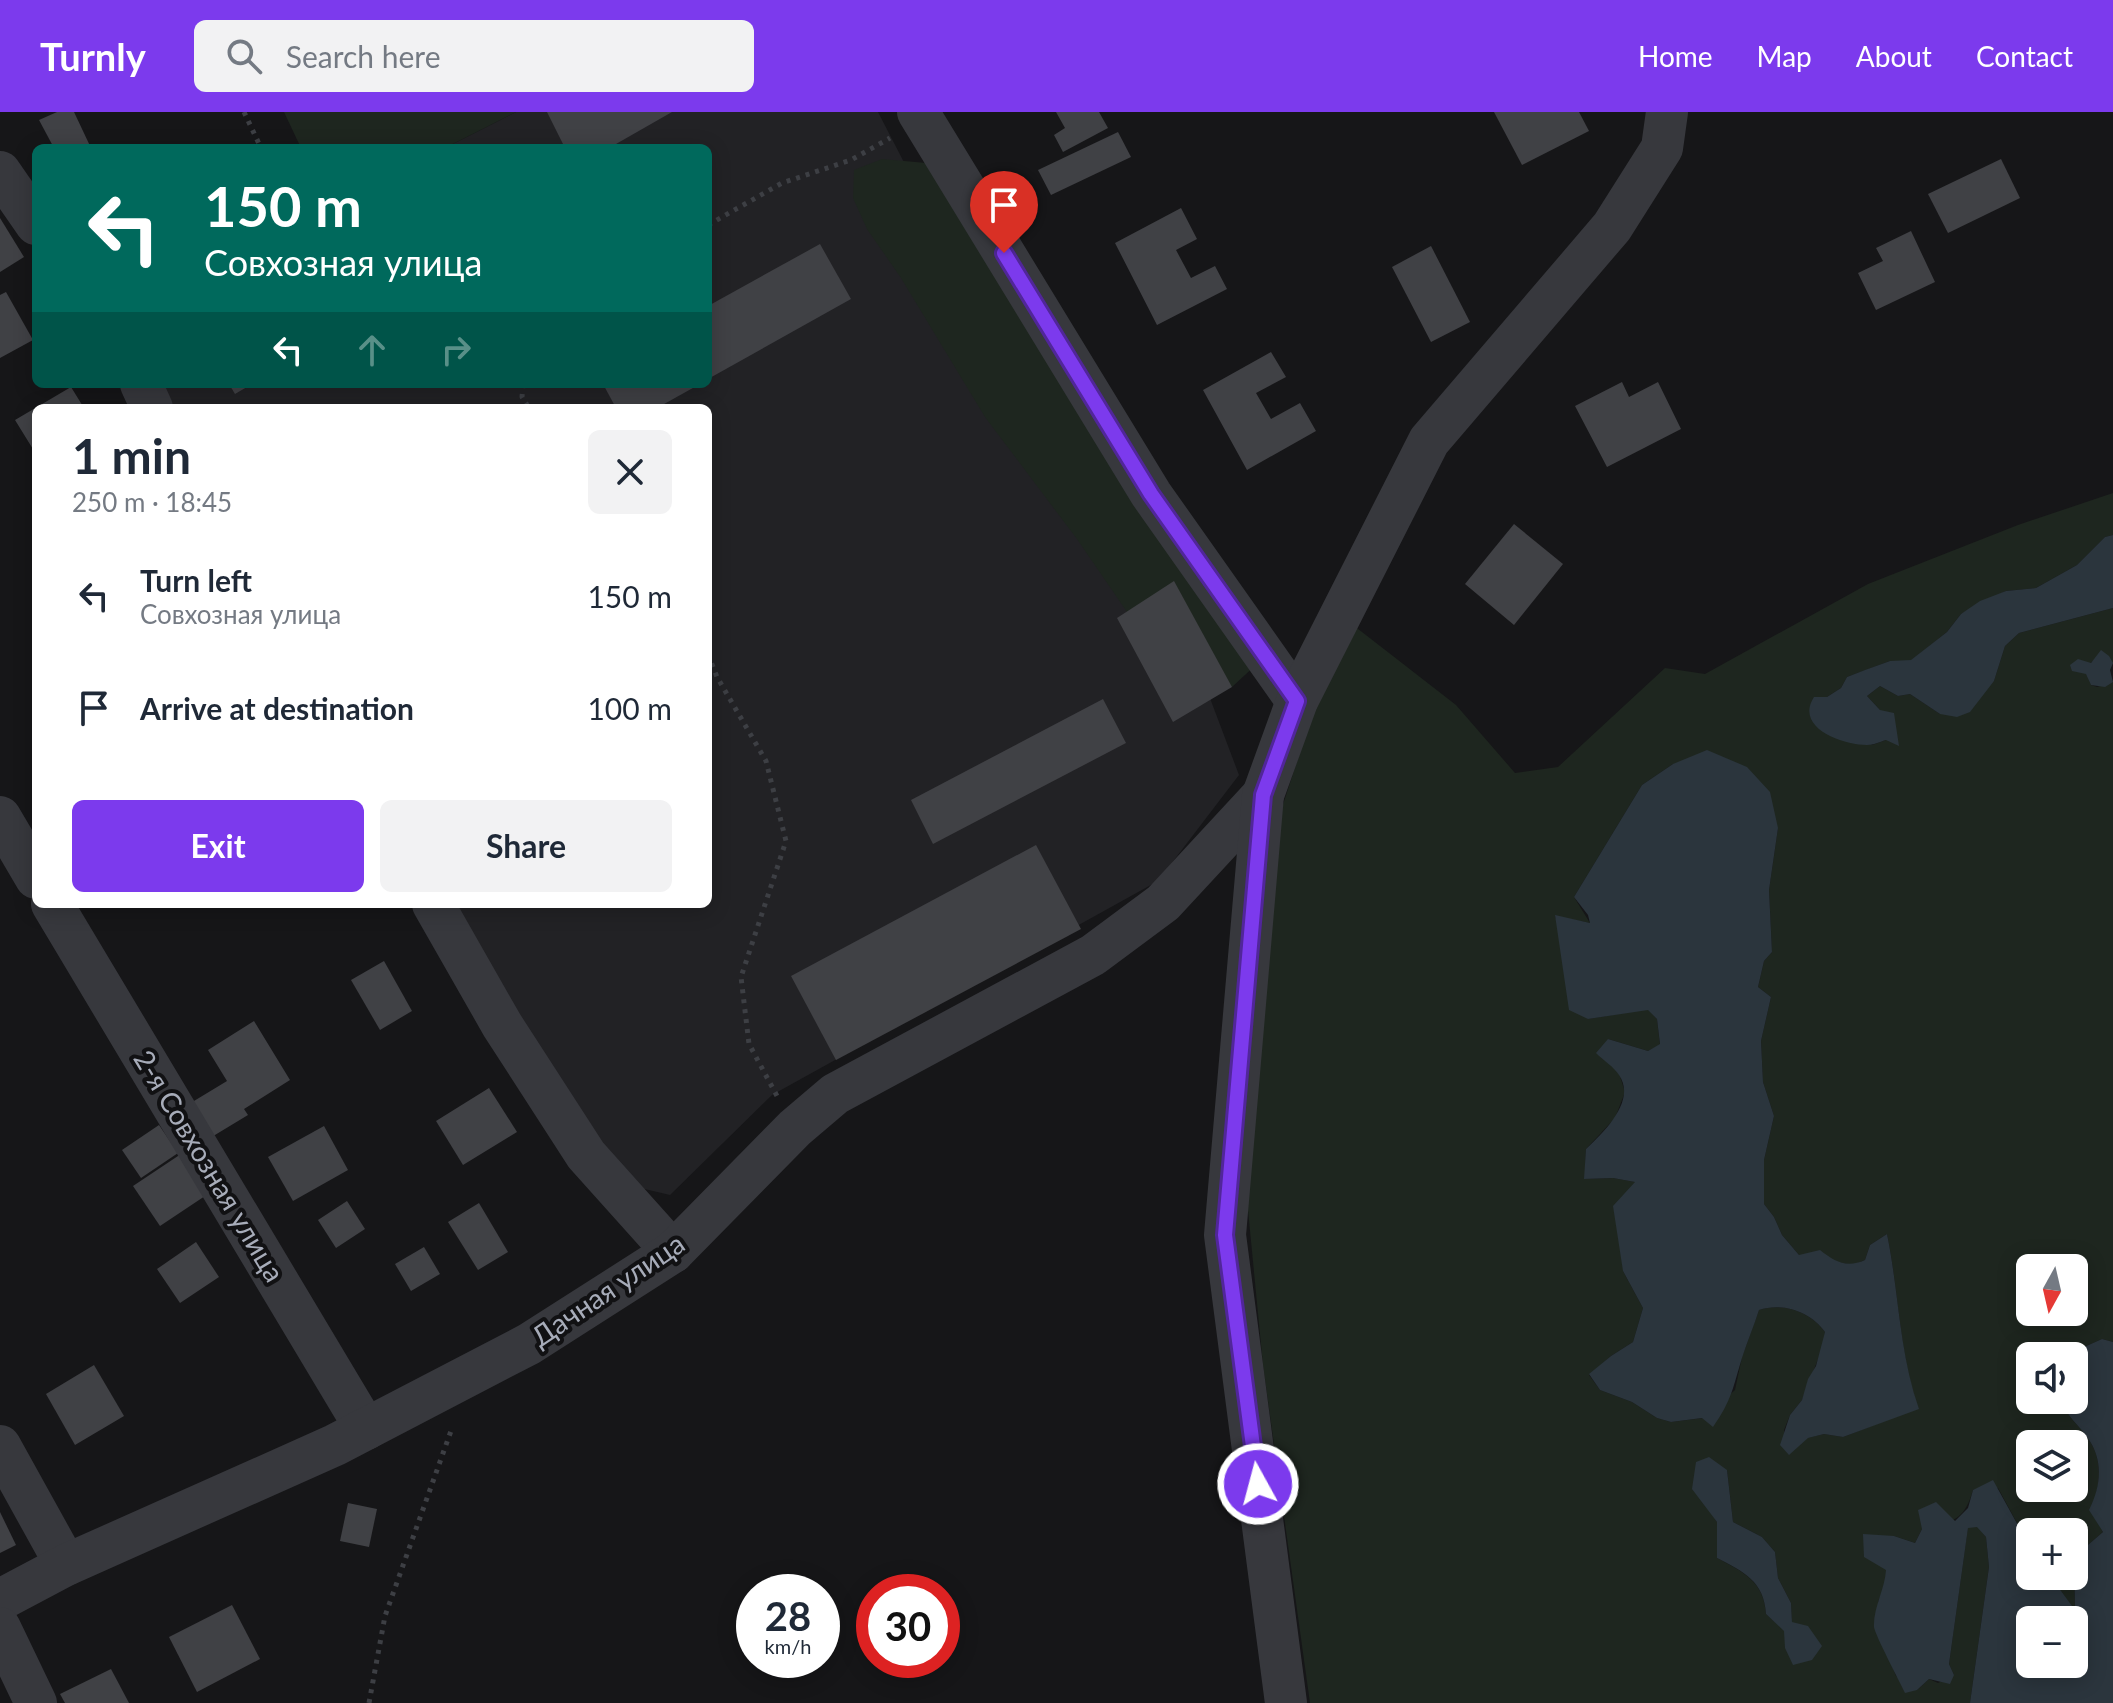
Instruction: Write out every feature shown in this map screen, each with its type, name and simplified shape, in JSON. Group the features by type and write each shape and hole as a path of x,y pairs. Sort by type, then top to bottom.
{"street":[{"path":"1286,1703 1225,1235 1263,795 1297,701 1429,441 1612,227 1662,148 1667,112"},
{"path":"920,116 1151,494 1297,701"},
{"path":"0,172 32,218"},
{"name":"Дачная улица","path":"0,1600 66,1565 335,1445 529,1344 673,1252 795,1128 835,1094 1093,955 1163,903 1263,795"},
{"path":"0,817 32,871"},
{"name":"2-я Совхозная улица","path":"54,908 366,1429"},
{"path":"435,908 502,1025 586,1155 673,1252"},
{"path":"0,1446 66,1565"},
{"path":"0,1628 36,1703"}],"path":[{"path":"244,112 259,144"},
{"path":"712,223 782,183 851,160 920,116"},
{"path":"712,664 766,761 786,841 741,977 749,1044 795,1128"},
{"path":"369,1703 385,1616 469,1374"}],"shaded area":[{"path":"284,112 516,112 453,144 299,144"},
{"path":"516,112 878,112 1062,468 1185,632 1239,775 1158,881 772,1095 670,1195 615,1182 454,908 712,908 712,404 168,404 158,388 712,388 712,144 453,144"},
{"path":"882,159 926,163 1259,662 1232,687 1127,612 1077,539 985,417 901,278 867,229 853,198 854,170"},
{"path":"2113,493 2113,535 2105,537 2077,565 2036,588 2006,591 1961,614 1947,632 1911,661 1890,661 1847,677 1841,688 1827,697 1872,745 1886,740 1880,710 1867,696 1880,686 1898,696 1910,694 1940,714 1994,681 2005,646 2019,633 2113,608 2113,663 2094,660 2081,671 2087,674 2091,685 2097,687 2113,682 2113,1342 2102,1339 2088,1345 2088,1342 2016,1342 2016,1414 2068,1414 2081,1430 2016,1430 2016,1502 2088,1502 2088,1439 2096,1455 2099,1473 2097,1492 2090,1510 2103,1532 2088,1545 2088,1518 2016,1518 2016,1521 1998,1488 1973,1490 1961,1515 1949,1522 1922,1529 1915,1543 1894,1536 1885,1584 1878,1602 1885,1648 1896,1676 1917,1690 1929,1679 1938,1683 1954,1675 1949,1664 1968,1527 1978,1527 1986,1537 1989,1567 1970,1703 1310,1703 1263,1365 1245,1179 1271,841 1315,707 1353,625 1456,705 1515,773 1558,767 1665,668 1705,674 1868,584 2018,525","holes":["1673,764 1778,828 1769,890 1772,952 1764,961 1758,987 1771,997 1761,1041 1763,1082 1774,1116 1764,1160 1764,1204 1782,1235 1799,1255 1853,1265 1865,1260 1870,1245 1887,1234 1903,1344 1918,1408 1843,1437 1824,1434 1807,1438 1789,1454 1784,1430 1790,1415 1802,1400 1824,1344 1825,1332 1812,1319 1796,1310 1777,1307 1759,1310 1742,1357 1735,1390 1703,1418 1671,1422 1657,1418 1632,1402 1600,1390 1589,1375 1633,1342 1643,1308 1623,1271 1635,1182 1613,1178 1585,1179 1586,1149 1615,1118 1625,1092 1608,1039 1648,1051 1660,1045 1657,1019 1648,1009 1588,1019 1555,916 1590,923 1574,897 1642,785","1727,1470 1733,1522 1762,1537 1775,1552 1778,1578 1791,1603 1792,1622 1785,1648 1785,1631 1766,1614 1756,1585 1743,1573 1717,1558 1717,1522 1708,1508"]},
{"path":"2113,535 2113,608 2019,633 2005,646 1994,681 1970,712 1957,717 1940,714 1910,694 1898,696 1880,686 1867,696 1880,710 1894,713 1899,746 1886,740 1867,745 1846,742 1824,733 1810,718 1814,697 1827,697 1841,688 1847,677 1890,661 1911,660 1947,632 1961,614 1980,601 2006,591 2036,588 2077,565 2105,537"},
{"path":"2101,650 2113,663 2110,670 2113,682 2105,687 2091,685 2086,674 2072,671 2070,665 2078,659 2091,663"},
{"path":"1707,750 1747,767 1770,792 1778,828 1769,890 1772,952 1764,961 1758,987 1771,997 1761,1041 1763,1082 1774,1116 1764,1160 1764,1204 1782,1235 1799,1255 1820,1250 1831,1258 1852,1264 1865,1260 1870,1245 1887,1234 1907,1366 1919,1409 1843,1437 1824,1434 1808,1438 1789,1455 1780,1445 1790,1415 1802,1400 1808,1379 1816,1366 1825,1332 1812,1319 1796,1310 1777,1307 1759,1310 1731,1393 1713,1427 1702,1418 1671,1422 1657,1418 1632,1402 1600,1390 1589,1374 1633,1342 1643,1308 1623,1271 1613,1206 1635,1182 1613,1178 1584,1179 1586,1149 1616,1116 1624,1095 1619,1075 1596,1053 1608,1039 1648,1051 1660,1044 1657,1019 1648,1010 1588,1019 1569,1010 1555,915 1590,923 1588,915 1574,897 1642,785 1673,764"},
{"path":"2102,1339 2113,1342 2113,1703 1970,1703 1989,1567 1986,1537 1977,1527 1968,1528 1949,1664 1954,1675 1950,1684 1929,1679 1917,1690 1905,1693 1874,1627 1886,1570 1864,1557 1863,1534 1894,1536 1915,1543 1922,1529 1918,1510 1936,1502 1955,1521 1968,1508 1973,1490 1993,1480 2016,1522 2016,1590 2060,1590 2072,1606 2016,1606 2016,1678 2088,1678 2088,1606 2075,1606 2075,1590 2088,1590 2088,1545 2103,1532 2089,1510 2099,1473 2088,1430 2081,1430 2069,1415 2088,1414 2088,1345"},
{"path":"1709,1457 1727,1470 1733,1522 1762,1537 1775,1552 1778,1578 1791,1603 1792,1622 1808,1626 1822,1646 1812,1660 1793,1665 1785,1648 1784,1631 1766,1614 1757,1585 1744,1573 1717,1558 1717,1522 1692,1489 1696,1462"},
{"path":"2060,1590 2075,1590 2075,1606 2071,1606"}],"building":[{"path":"57,112 74,112 89,144 52,144 39,120"},
{"path":"547,112 672,112 616,144 563,144"},
{"path":"1056,112 1099,112 1108,128 1063,152 1054,135 1065,128"},
{"path":"1494,112 1579,112 1589,131 1522,165"},
{"path":"1118,132 1131,157 1051,195 1038,170"},
{"path":"2001,159 2020,198 1948,233 1928,194"},
{"path":"1181,208 1197,239 1176,250 1191,278 1215,266 1227,289 1157,325 1115,243"},
{"path":"0,218 24,257 0,272"},
{"path":"1911,231 1935,282 1876,310 1858,273 1883,261 1876,248"},
{"path":"820,244 851,299 712,377 712,304"},
{"path":"1431,246 1470,322 1431,342 1392,267"},
{"path":"6,292 32,341 0,358 0,295"},
{"path":"1271,352 1286,377 1256,393 1271,419 1300,403 1316,431 1247,470 1203,390"},
{"path":"1622,382 1629,397 1658,382 1681,429 1607,467 1575,406"},
{"path":"72,388 82,404 42,404"},
{"path":"231,388 245,388 235,394"},
{"path":"605,388 693,388 664,404 614,404"},
{"path":"32,410 32,448 15,420"},
{"path":"1514,524 1563,564 1514,625 1465,584"},
{"path":"1174,581 1232,687 1173,722 1117,618"},
{"path":"1103,699 1126,743 933,844 911,800"},
{"path":"1036,845 1081,929 836,1060 791,976"},
{"path":"384,961 412,1011 380,1030 351,980"},
{"path":"254,1021 290,1080 244,1109 248,1115 210,1138 189,1104 227,1081 208,1050"},
{"path":"489,1088 517,1132 463,1165 436,1121"},
{"path":"159,1125 178,1153 141,1178 122,1150"},
{"path":"324,1126 348,1170 293,1201 268,1157"},
{"path":"181,1154 208,1194 160,1226 133,1186"},
{"path":"347,1201 365,1229 336,1248 318,1220"},
{"path":"479,1203 508,1252 478,1270 448,1222"},
{"path":"196,1242 219,1277 180,1303 157,1269"},
{"path":"424,1247 440,1274 411,1291 395,1264"},
{"path":"94,1365 124,1416 75,1445 46,1394"},
{"path":"348,1503 377,1509 369,1547 340,1541"},
{"path":"0,1512 16,1545 0,1553"},
{"path":"232,1605 260,1659 197,1692 169,1637"},
{"path":"111,1669 129,1703 65,1703 60,1694"}],"route":[{"path":"1004,253 1151,494 1297,701 1263,795 1225,1235 1258,1484"}]}
